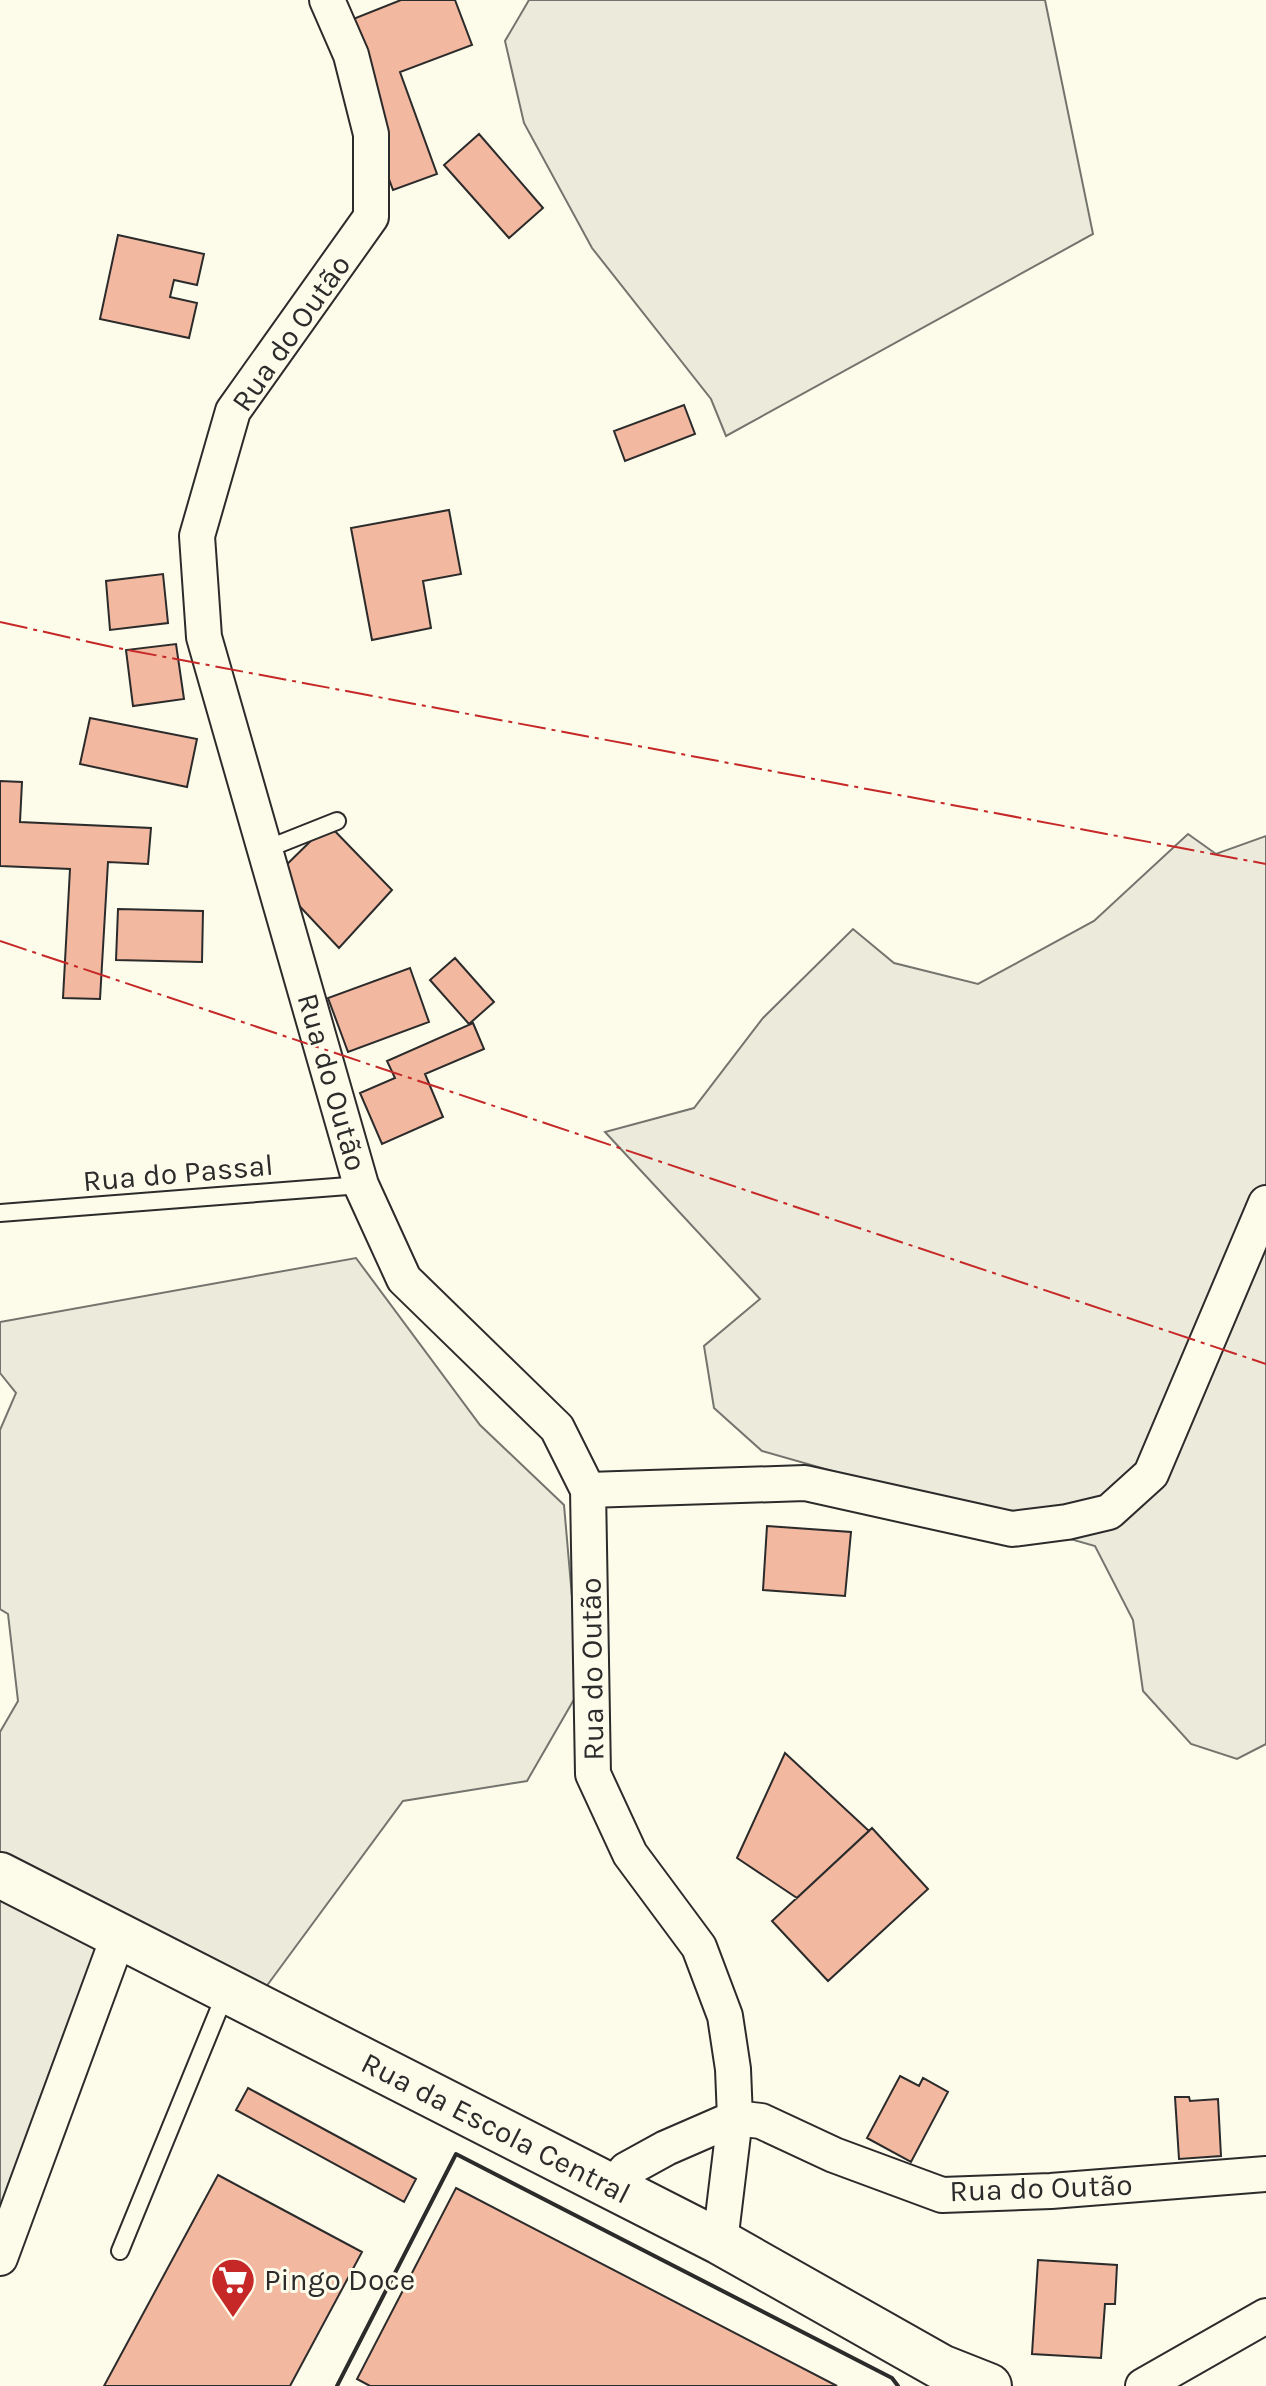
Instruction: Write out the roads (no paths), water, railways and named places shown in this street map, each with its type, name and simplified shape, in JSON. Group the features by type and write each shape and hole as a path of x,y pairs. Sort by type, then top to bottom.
{"street":[{"name":"Rua do Outão","path":"327,0 351,55 371,134 371,217 233,411 197,536 204,637 327,1057 361,1185 404,1279 557,1428 588,1490 593,1774 630,1854 699,1947 725,2016 733,2069 735,2118 720,2242"},
{"path":"588,1490 805,1483 1012,1529 1067,1522 1109,1512 1151,1474 1266,1203"},
{"name":"Rua da Escola Central","path":"0,1875 720,2242 939,2376 989,2386"},
{"path":"0,2258 119,1935"},
{"name":"Rua do Outão","path":"735,2118 761,2121 834,2155 942,2195 1051,2191 1266,2174"},
{"path":"612,2188 626,2170 666,2148 735,2118"},
{"path":"1143,2386 1266,2316"}],"lane":[{"path":"264,850 337,821"},
{"name":"Rua do Passal","path":"0,1213 361,1185"},
{"path":"120,2251 227,1990"}],"place":[{"name":"Pingo Doce","path":"233,2319"}]}
